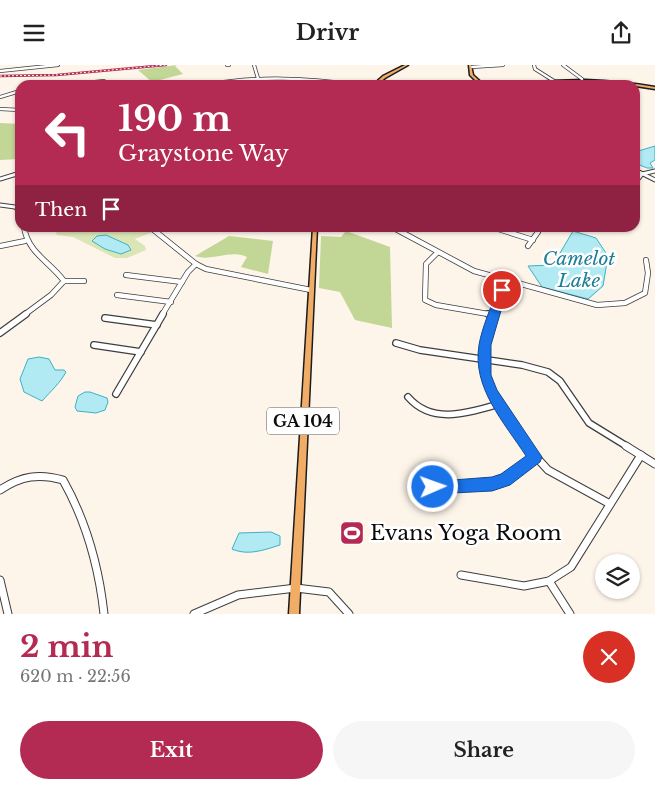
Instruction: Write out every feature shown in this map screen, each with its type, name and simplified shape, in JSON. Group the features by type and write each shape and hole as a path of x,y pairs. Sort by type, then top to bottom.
{"main road":[{"path":"382,80 406,66"},
{"path":"470,66 472,75 477,80"},
{"path":"568,80 598,80"},
{"path":"640,85 655,88"},
{"name":"GA 104","path":"294,614 315,232"}],"street":[{"path":"0,71 58,65"},
{"path":"254,65 259,80"},
{"path":"399,65 406,66"},
{"path":"470,66 503,65"},
{"path":"534,65 535,69 552,80"},
{"path":"563,65 582,79"},
{"path":"238,80 258,77 294,76 323,80"},
{"path":"0,97 15,92"},
{"path":"0,109 15,110"},
{"path":"640,176 642,173 655,171"},
{"path":"642,173 655,180"},
{"path":"0,179 13,175"},
{"path":"0,205 15,207"},
{"path":"24,232 24,241 28,247 58,272 64,281"},
{"path":"156,232 196,265 206,269 283,286 311,290"},
{"path":"400,232 474,271 597,305 625,303 644,293 648,273 646,260"},
{"path":"508,232 533,240"},
{"path":"528,246 538,232"},
{"path":"0,246 24,241"},
{"path":"437,253 426,264 425,300 436,305 494,315"},
{"path":"116,394 182,282 196,265"},
{"path":"126,275 182,282"},
{"path":"506,279 485,345 486,381 499,404 535,457 548,470 610,504"},
{"path":"0,333 51,295 64,281 84,281"},
{"path":"117,295 171,302"},
{"path":"105,318 157,325"},
{"path":"396,343 420,349 538,368 560,381 589,423 655,464"},
{"path":"94,345 141,352"},
{"path":"408,397 417,408 435,413 471,412 499,404"},
{"path":"461,575 524,585 549,581 570,567 641,455"},
{"path":"433,487 492,484 505,480 535,457"},
{"path":"0,490 24,478 39,474 63,480 74,497 98,580 104,614"},
{"path":"0,580 8,614"},
{"path":"549,581 570,614"},
{"path":"194,614 238,595 296,588 330,592 349,614"}],"green space":[{"path":"177,65 175,66 183,74 160,80 150,80 138,70"},
{"path":"0,123 15,124 15,159 0,160"},
{"path":"56,232 153,232 135,239 145,246 146,250 127,258 115,258 73,237 57,235"},
{"path":"345,232 349,232 390,247 392,328 355,320 340,292 319,288 321,236 341,237"},
{"path":"229,236 273,241 268,274 241,267 247,257 241,255 234,254 208,258 195,256"}],"water":[{"path":"655,146 655,160 650,163 653,168 640,165 640,150"},
{"name":"Camelot Lake","path":"572,232 596,238 608,256 603,286 588,299 542,287 528,266 553,265"},
{"path":"106,235 128,245 131,250 121,254 105,249 92,241 97,236"},
{"path":"39,357 49,359 55,370 64,370 66,372 42,401 24,392 20,379 28,359"},
{"path":"85,392 107,398 108,402 105,410 96,413 77,411 75,407 78,396"},
{"path":"271,532 280,536 280,545 250,552 232,549 239,533"}],"railway":[{"path":"0,76 57,75 166,65"}],"place":[{"name":"Evans Yoga Room","path":"352,533"}],"route":[{"path":"433,487 492,484 505,480 535,457 491,393 486,381 485,345 502,290"}]}
